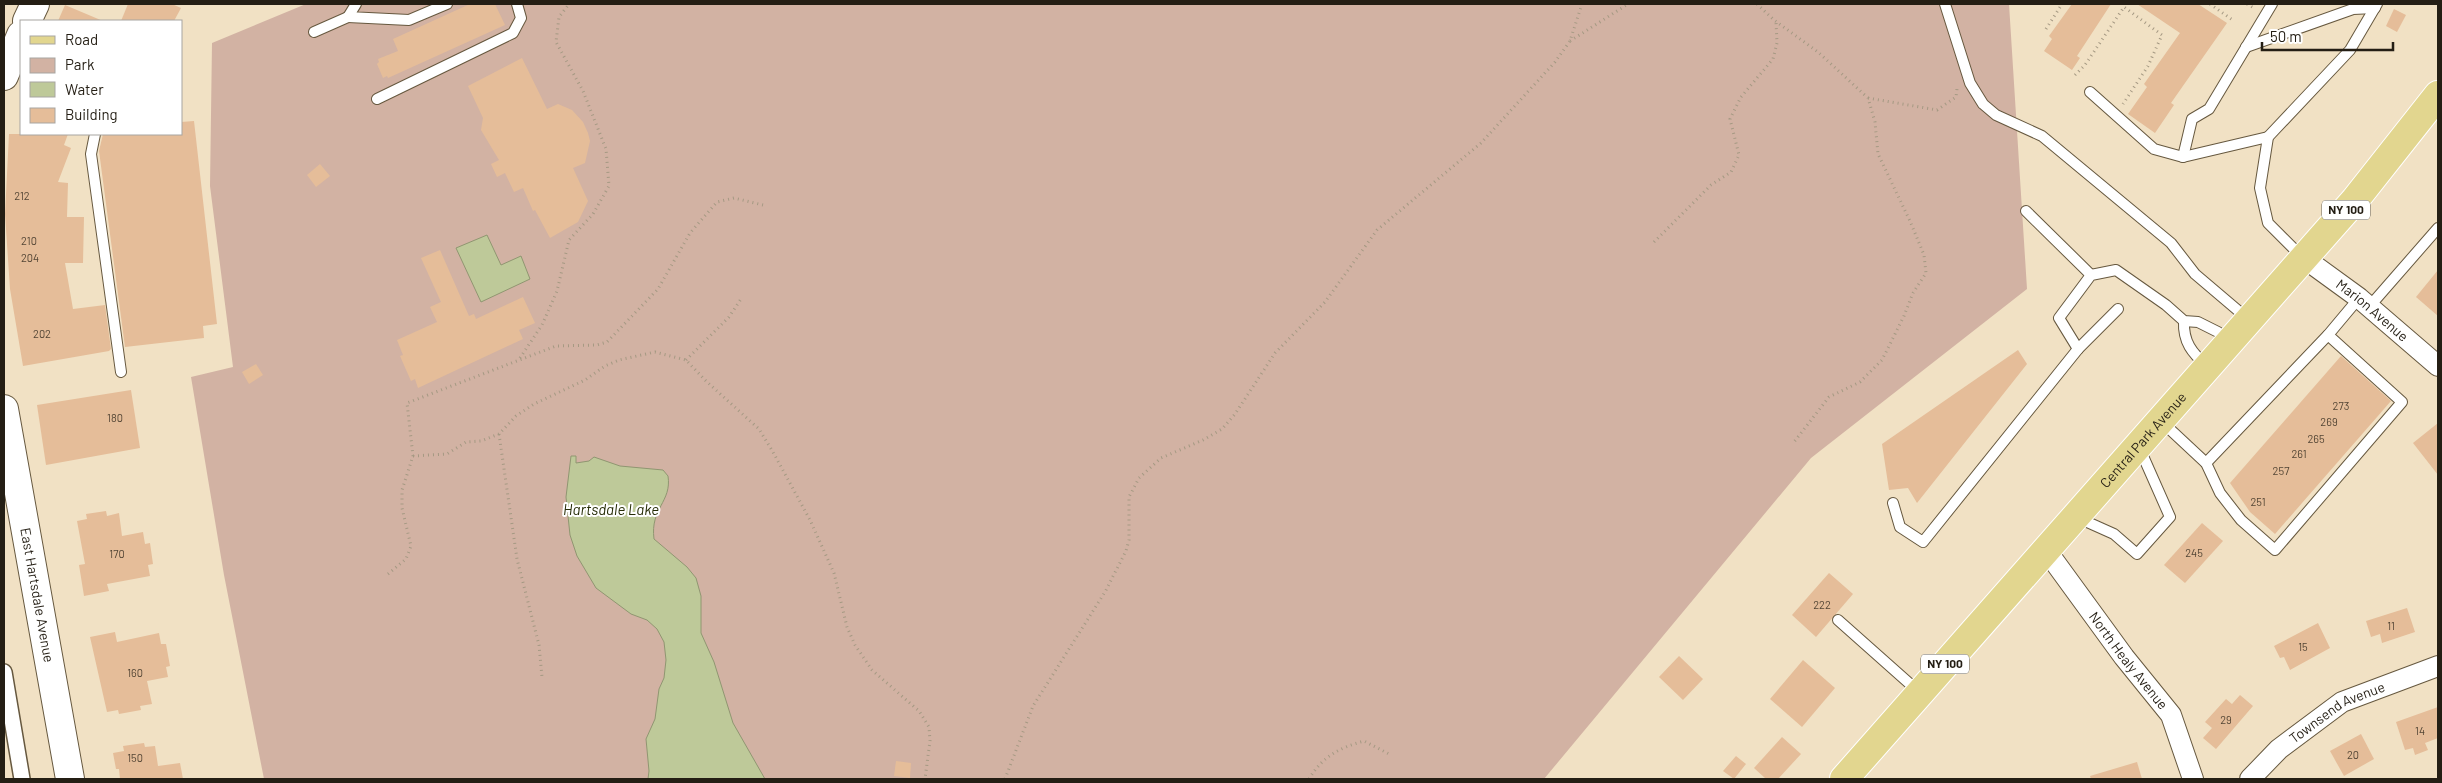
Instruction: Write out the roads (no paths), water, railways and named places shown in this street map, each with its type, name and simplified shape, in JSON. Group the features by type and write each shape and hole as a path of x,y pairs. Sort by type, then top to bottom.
{"main road":[{"path":"27,20 34,4"},
{"path":"4,76 20,37"},
{"name":"Central Park Avenue","path":"1844,779 2304,258 2380,170 2438,96"},
{"name":"East Hartsdale Avenue","path":"4,409 70,779"}],"street":[{"name":"Marion Avenue","path":"2304,258 2364,303 2438,366"},
{"name":"North Healy Avenue","path":"2046,550 2124,657 2171,715 2193,779"},
{"name":"Townsend Avenue","path":"2250,779 2279,749 2342,702 2438,666"},
{"path":"4,672 22,779"}],"lane":[{"path":"348,17 356,4"},
{"path":"314,32 348,17 409,20 447,4"},
{"path":"377,99 514,33 521,18 517,4"},
{"path":"1945,4 1970,83 1983,104 1996,115 2042,136 2171,243 2195,274 2250,320"},
{"path":"2183,157 2192,119 2209,108 2272,4"},
{"path":"2246,47 2354,9 2376,6"},
{"path":"2090,92 2154,149 2183,157 2268,137 2350,50 2376,6"},
{"path":"95,135 91,154 121,372"},
{"path":"2268,137 2260,188 2268,223 2304,258"},
{"path":"2026,211 2091,275"},
{"path":"2206,463 2328,335 2364,303 2438,228"},
{"path":"2078,349 2059,318 2091,275 2116,270 2166,305 2184,321 2198,322 2218,332 2230,342"},
{"path":"1893,503 1900,527 1923,542 2078,349 2118,310"},
{"path":"2184,321 2184,336 2194,354 2208,367"},
{"path":"2160,420 2206,463 2220,493 2241,520 2275,550 2402,402 2328,335"},
{"path":"2075,517 2114,534 2137,554 2170,518 2138,445"},
{"path":"1838,620 1920,692"}],"water":[{"path":"487,235 501,265 521,256 530,279 481,302 456,248"},
{"name":"Hartsdale Lake","path":"571,456 576,456 576,463 589,461 594,457 620,466 663,470 668,476 667,492 655,520 654,539 687,567 696,578 701,596 701,633 714,662 733,723 765,779 648,779 646,739 655,719 659,689 664,678 666,660 664,642 657,629 647,620 631,614 596,588 577,556 570,535 566,497"}]}
